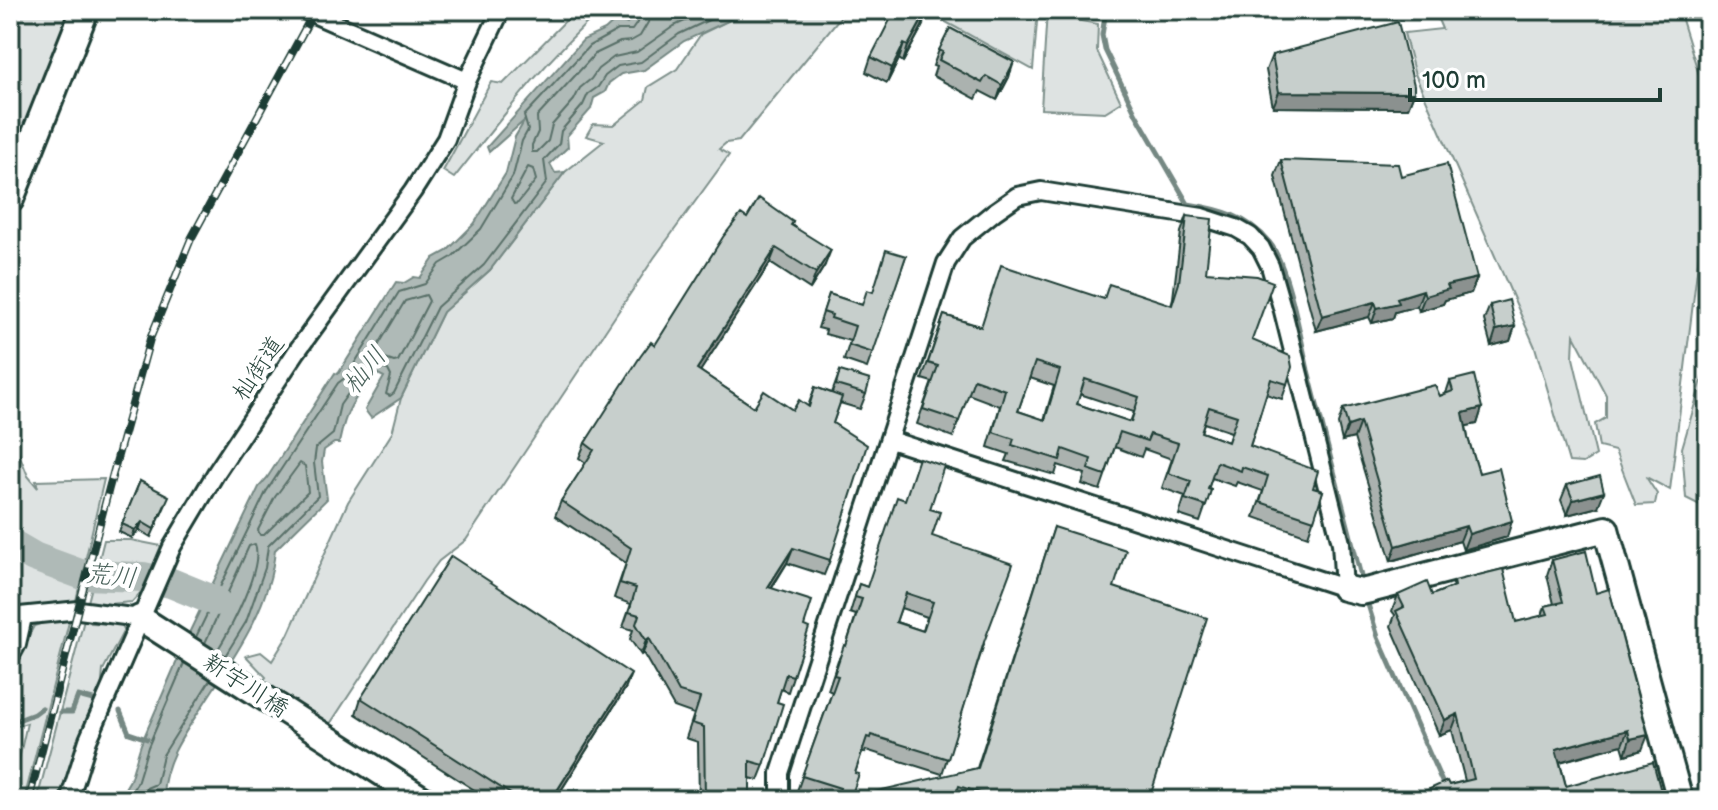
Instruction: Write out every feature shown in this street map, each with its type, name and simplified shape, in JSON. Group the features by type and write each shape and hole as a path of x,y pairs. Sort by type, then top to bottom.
{"main road":[{"path":"10,199 85,10"}],"street":[{"path":"304,10 467,81"},
{"name":"杣街道","path":"69,800 88,740 149,623 151,594 172,547 216,473 273,388 413,191 446,139 467,81 501,10"},
{"path":"783,800 780,773 946,263 962,238 1017,196 1041,191 1202,217 1236,228 1250,236 1261,248 1270,266 1341,543 1359,590"},
{"path":"890,440 1359,590 1606,529 1680,800"},
{"path":"10,657 17,644 16,617 79,610 149,623"},
{"name":"新宇川橋","path":"149,623 424,800"}],"shaded area":[{"path":"10,10 72,10 10,171"},
{"path":"576,10 601,10 542,69 454,178 443,171 491,82 503,84"},
{"path":"743,10 846,10 739,141 726,143 719,149 729,155 654,258 466,540 439,561 424,581 328,727 262,683 266,677 246,656 261,652 272,661 288,635 348,502 392,433 401,398 443,312 490,270 565,172 604,141 586,136 593,124 614,125 645,100 648,87 677,69 701,34"},
{"path":"924,10 1038,10 1033,70"},
{"path":"1047,10 1064,18 1098,24 1097,51 1121,102 1105,112 1041,109"},
{"path":"1434,10 1679,10 1704,91 1701,238 1670,490 1646,477 1657,494 1655,504 1636,505 1615,451 1599,447 1595,424 1606,418 1606,395 1574,335 1573,358 1596,455 1583,463 1569,462 1535,347 1414,72 1404,33 1442,29"},
{"path":"1706,366 1708,646 1703,628 1704,507 1686,498 1682,448"},
{"path":"10,431 28,476 38,488 36,481 104,479 75,605 10,613"},
{"path":"104,540 131,540 161,546 143,590 132,602 87,606"},
{"path":"71,614 24,800 10,800 27,723 10,728 10,671 34,626"},
{"path":"85,616 91,623 122,624 124,630 103,670 101,692 62,800 37,800"}],"water":[{"name":"杣川","path":"635,10 743,10 728,21 684,41 644,70 621,74 609,83 605,92 594,98 591,109 567,136 568,147 550,164 555,173 565,172 490,270 443,312 401,398 371,418 365,410 384,377 378,374 362,390 348,413 339,443 324,450 322,462 327,499 275,550 272,571 258,612 238,650 177,747 163,794 150,794 146,800 118,800 130,780 141,744 190,631 259,487 335,373 338,374 396,282 420,278 434,258 447,251 474,224 506,173 515,137 525,120 489,152 487,147 583,40 605,30 617,19 627,24"}],"building":[{"path":"895,10 927,11 892,68 871,57"},
{"path":"1398,22 1414,93 1279,92 1272,55"},
{"path":"950,28 1014,62 1002,85 986,76 982,83 939,60 943,52 939,50"},
{"path":"1281,160 1398,164 1401,176 1447,164 1477,278 1447,285 1449,289 1425,296 1423,290 1397,298 1399,303 1377,308 1375,302 1322,316"},
{"path":"759,198 793,222 791,225 831,250 816,273 776,248 697,369 754,407 764,391 793,410 799,400 809,407 815,387 842,397 833,423 867,445 830,560 793,548 768,587 812,601 804,626 809,628 793,676 786,674 777,702 783,704 764,765 750,761 750,800 705,800 704,727 692,723 700,698 679,692 649,638 646,640 636,624 639,615 629,612 636,588 620,583 631,548 561,501 594,450 585,443 640,357 651,342 655,345 723,237 741,214 747,218"},
{"path":"1187,216 1212,219 1206,272 1257,276 1273,282 1252,340 1290,356 1292,367 1287,384 1271,379 1250,446 1318,471 1313,488 1323,491 1314,520 1260,502 1268,476 1217,462 1206,506 1185,499 1191,481 1168,473 1178,443 1150,434 1147,441 1120,432 1105,475 1088,469 1091,459 1063,449 1060,460 1012,445 1014,439 993,432 1005,390 974,379 959,421 923,409 938,366 928,363 944,315 981,327 1001,265 1104,299 1109,284 1172,305 1179,283","holes":["1035,362 1060,370 1045,420 1018,411","1085,379 1139,397 1131,422 1077,404","1209,407 1237,416 1228,442 1201,432"]},
{"path":"886,250 906,256 873,353 849,345 855,326 823,312 829,294 862,305 867,290 873,292"},
{"path":"1509,300 1515,326 1496,330 1490,305"},
{"path":"840,371 870,380 866,394 836,385"},
{"path":"1474,375 1482,408 1463,413 1468,438 1479,473 1499,468 1512,521 1469,534 1466,526 1396,546 1360,422 1348,426 1343,409 1435,385 1440,396 1453,391 1450,381"},
{"path":"919,458 944,466 930,509 940,512 932,536 1013,564 984,642 948,759 871,735 867,737 855,773 859,774 851,797 838,793 840,788 802,776 862,599 855,597 859,584 867,587 897,497 905,500","holes":["906,593 933,602 923,631 896,622"]},
{"path":"1600,476 1604,492 1573,500 1567,485"},
{"path":"140,481 169,496 154,529 142,522 135,530 122,524"},
{"path":"1054,527 1126,550 1114,587 1207,618 1149,800 988,800 989,796 959,786 954,800 859,800 860,795 978,768"},
{"path":"1586,551 1596,593 1609,589 1648,735 1630,739 1628,730 1556,749 1566,786 1653,762 1662,795 1643,800 1406,800 1447,781 1449,785 1474,779 1458,714 1445,720 1396,611 1404,607 1398,595 1427,582 1432,595 1455,586 1454,581 1503,569 1516,622 1548,614 1545,606 1563,602 1552,560"},
{"path":"451,556 631,674 551,800 520,800 361,698"}],"waterway":[{"path":"1106,10 1102,35 1105,50 1136,114 1188,204 1222,211 1242,220 1261,233 1276,253 1293,303 1363,584"},
{"path":"1391,10 1397,27"},
{"name":"荒川","path":"10,543 34,557 83,575 143,577 171,583 215,601"},
{"path":"1366,598 1378,637 1450,800"},
{"path":"61,712 72,712 78,696 93,700"},
{"path":"10,723 42,708"},
{"path":"120,711 129,733 147,739"}],"railway":[{"path":"29,800 150,339 191,239 315,10"}]}
